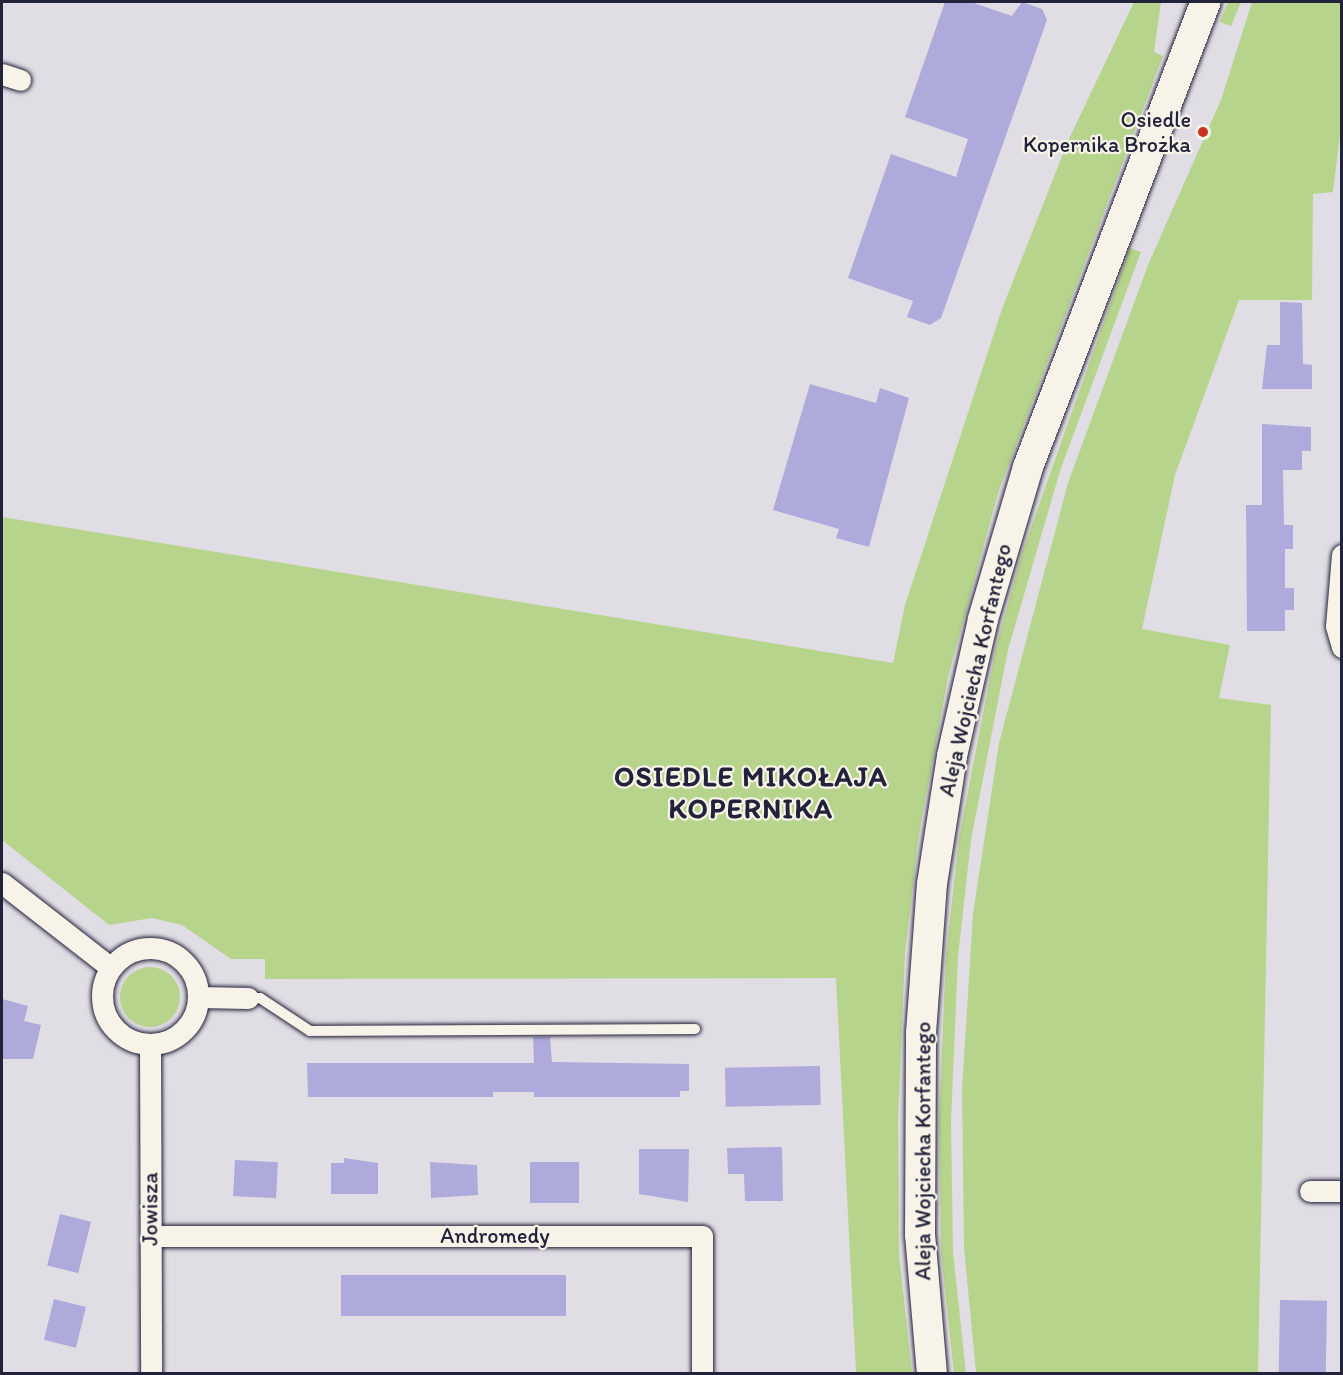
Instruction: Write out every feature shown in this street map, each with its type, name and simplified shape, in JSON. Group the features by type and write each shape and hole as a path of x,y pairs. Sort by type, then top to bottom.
{"main road":[{"name":"Aleja Wojciecha Korfantego","path":"932,1374 920,1235 921,1033 932,885 952,756 984,619 1028,467 1206,2"}],"street":[{"path":"1341,555 1336,626 1341,647"},
{"path":"2,883 111,968"},
{"path":"135,950 165,951 189,969 198,997 189,1025 171,1039 150,1045 133,1041 107,1018 103,993 111,968 135,950"},
{"path":"198,997 248,998"},
{"name":"Jowisza","path":"150,1045 151,1374"},
{"path":"1310,1191 1341,1191"},
{"name":"Andromedy","path":"150,1236 702,1236 702,1374"}],"lane":[{"path":"248,998 260,998 310,1031 695,1029"}],"green space":[{"path":"1134,2 1161,2 1154,52 1163,56 998,493 948,677 919,834 905,953 898,1119 899,1254 912,1373 856,1373 836,978 265,979 265,959 231,959 182,925 152,918 109,925 2,840 2,517 893,663 905,605 1002,309 1068,141"},
{"path":"1228,2 1241,2 1231,26 1220,22"},
{"path":"1252,2 1341,2 1342,118 1333,192 1313,194 1312,300 1239,300 1175,475 1142,629 1230,645 1219,698 1271,705 1258,1373 976,1373 964,1248 962,1090 973,914 999,743 1068,483 1148,265 1221,100"},
{"path":"1130,248 1141,252 1060,471 1008,650 971,840 958,957 951,1121 953,1252 966,1373 954,1373 941,1253 939,1120 946,956 959,838 996,647 1022,553"},
{"path":"150,967 167,972 175,980 180,997 175,1014 167,1022 150,1027 133,1022 125,1014 120,997 125,980 133,972"}],"building":[{"path":"945,2 971,2 1012,16 1022,2 1042,9 1047,20 941,318 930,325 907,317 913,301 848,278 891,154 956,177 968,139 905,117"},
{"path":"1280,302 1302,303 1303,364 1312,365 1312,389 1262,389 1267,345 1280,345"},
{"path":"810,384 876,403 880,388 909,398 869,547 836,538 839,529 773,510"},
{"path":"1262,424 1311,427 1311,451 1302,451 1302,470 1283,470 1284,525 1293,525 1293,549 1285,549 1285,588 1294,588 1294,610 1285,610 1285,631 1247,631 1246,505 1262,505"},
{"path":"2,999 28,1006 24,1021 41,1025 33,1059 2,1059"},
{"path":"533,1037 550,1037 552,1062 689,1064 689,1091 680,1091 680,1097 534,1097 534,1092 493,1092 493,1097 308,1097 307,1063 534,1063"},
{"path":"820,1066 821,1105 726,1107 725,1068"},
{"path":"782,1147 783,1201 745,1201 744,1174 728,1174 727,1148"},
{"path":"639,1149 689,1149 688,1202 639,1194"},
{"path":"344,1158 378,1163 378,1194 331,1194 331,1163 344,1163"},
{"path":"235,1160 278,1162 276,1198 233,1196"},
{"path":"430,1162 477,1165 478,1195 431,1198"},
{"path":"530,1162 579,1162 579,1203 530,1203"},
{"path":"60,1214 91,1222 78,1273 47,1265"},
{"path":"341,1275 566,1275 566,1316 341,1316"},
{"path":"54,1299 86,1307 76,1348 44,1340"},
{"path":"1280,1300 1327,1301 1326,1374 1279,1374"}],"place":[{"name":"Osiedle Kopernika Brożka","path":"1203,132"}],"district":[{"name":"OSIEDLE MIKOŁAJA KOPERNIKA","path":"751,792"}]}
